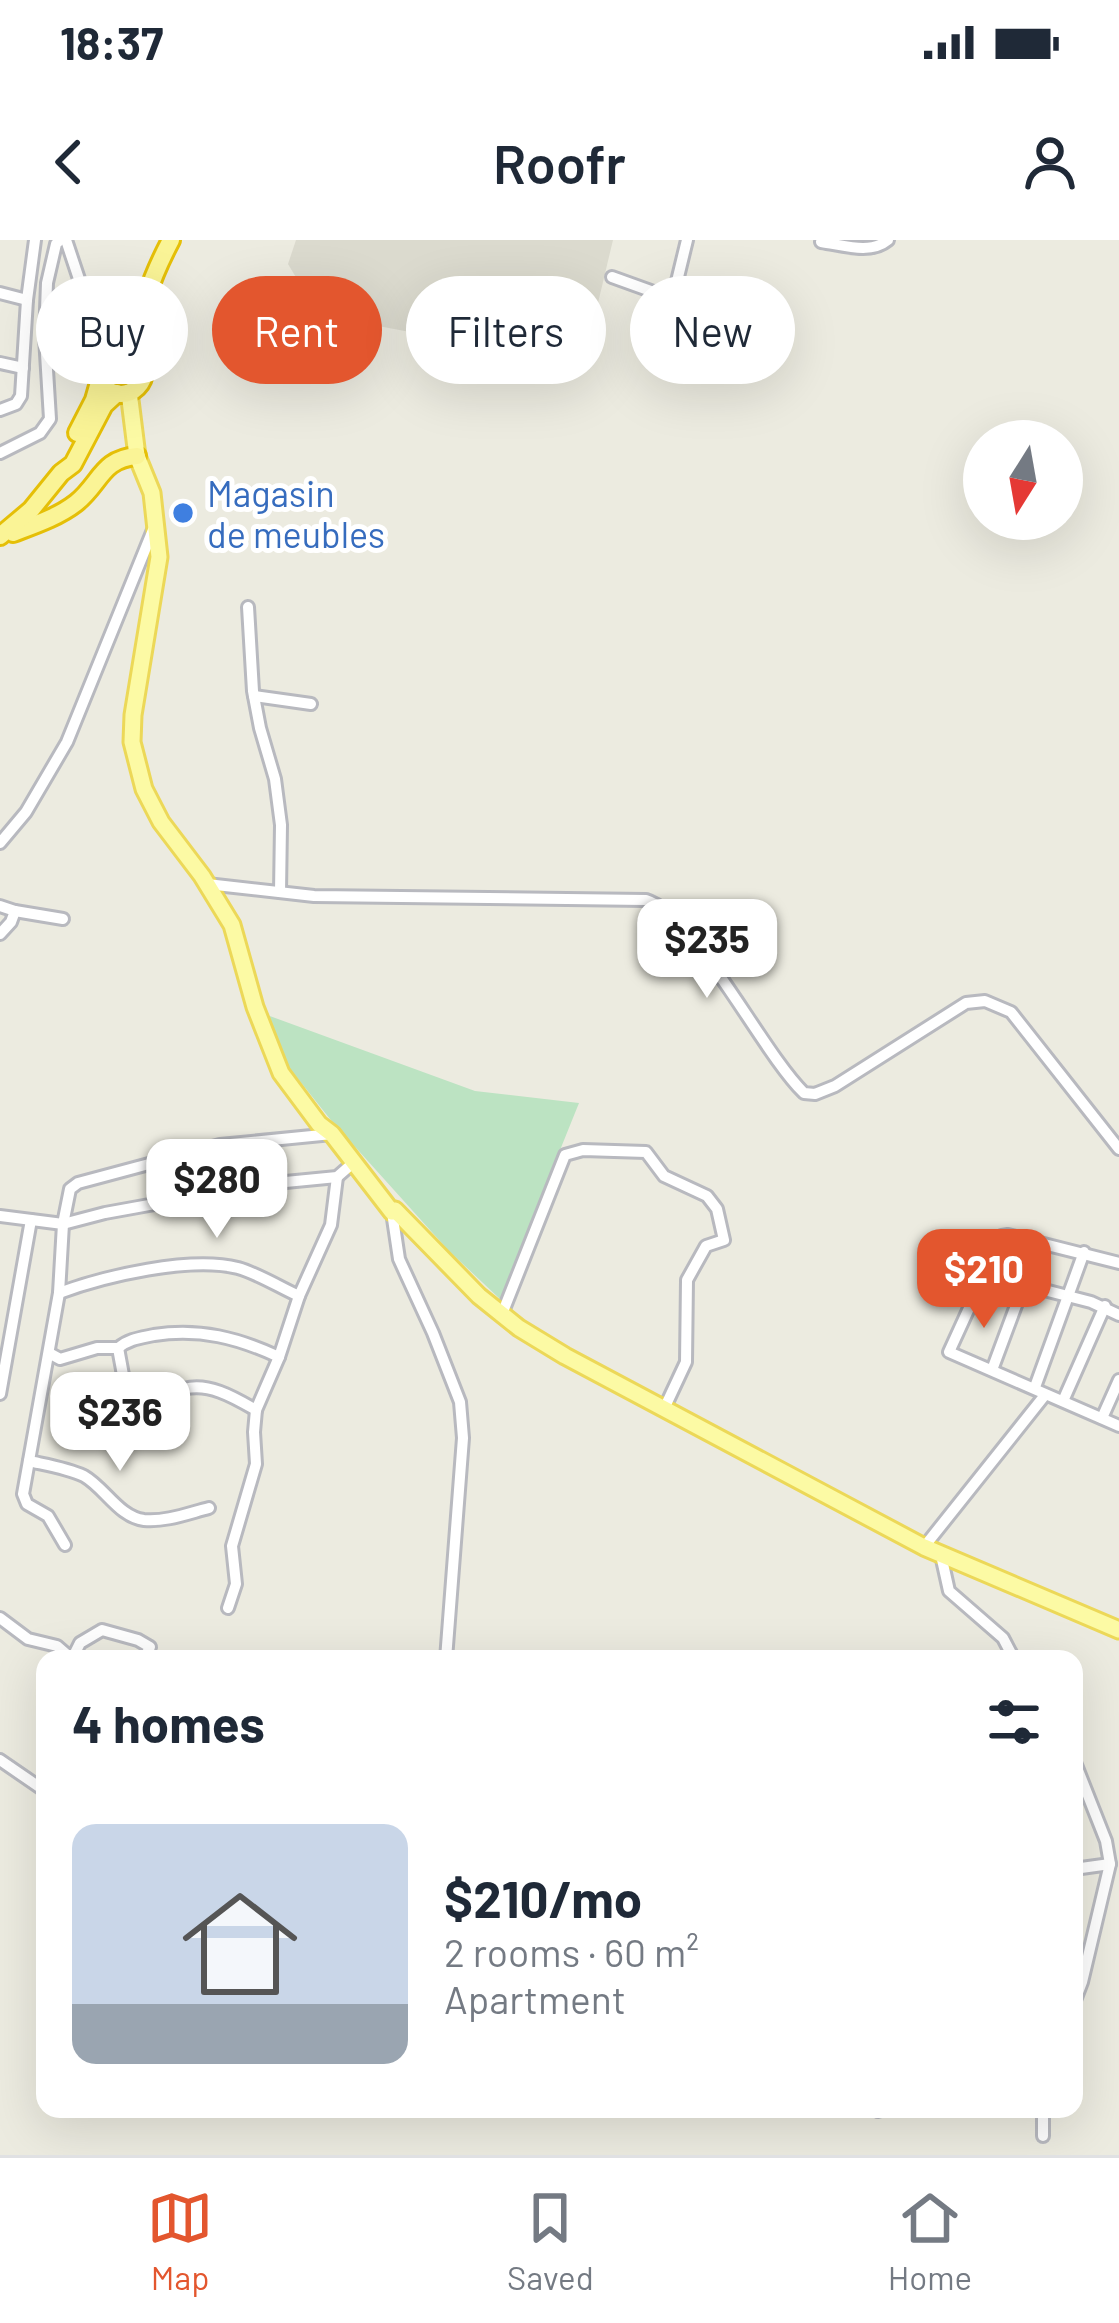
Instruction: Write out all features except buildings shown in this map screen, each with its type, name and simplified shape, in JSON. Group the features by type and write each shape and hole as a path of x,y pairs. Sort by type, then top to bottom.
{"highway":[{"path":"146,276 161,240"},
{"path":"153,276 171,240"},
{"path":"61,473 99,384"},
{"path":"103,384 123,393"},
{"path":"0,536 73,464 104,405 140,384"},
{"path":"0,536 55,517 78,502 110,464 137,456"}],"main road":[{"path":"123,393 137,456 152,493 159,557 132,742 144,789 232,926 281,1073 319,1124 332,1134 392,1212 479,1296 565,1356 924,1547 1119,1630"}],"street":[{"path":"0,410 19,400 35,240"},
{"path":"0,453 40,433 50,419 45,337 47,284 56,244 66,240 82,276"},
{"path":"678,276 687,240"},
{"path":"821,242 869,248 888,240"},
{"path":"612,277 630,283"},
{"path":"0,293 27,300"},
{"path":"0,364 23,368"},
{"path":"0,843 26,812 67,742 156,521"},
{"path":"248,608 254,696 281,825 280,892"},
{"path":"254,696 311,704"},
{"path":"207,884 385,898 636,899 657,904 688,934 779,1063 808,1094 835,1086 966,1003 985,1000 1011,1012 1119,1149"},
{"path":"0,906 64,919"},
{"path":"0,934 15,910"},
{"path":"65,1545 48,1516 27,1504 23,1494 59,1293 70,1189 165,1157 220,1145 332,1134"},
{"path":"502,1314 565,1156 583,1150 646,1152 664,1176 707,1196 717,1209 724,1240 706,1246 687,1280 686,1362 664,1409"},
{"path":"0,1216 63,1224 252,1186 337,1177 353,1163"},
{"path":"228,1608 236,1584 232,1546 256,1464 256,1410 331,1225 337,1177"},
{"path":"392,1212 399,1259 460,1402 464,1438 447,1650"},
{"path":"0,1394 31,1220"},
{"path":"1119,1263 1002,1236 949,1352 1119,1426"},
{"path":"924,1547 1040,1391 1084,1252"},
{"path":"59,1293 115,1276 220,1264 299,1296"},
{"path":"986,1275 1105,1306 1119,1315"},
{"path":"992,1370 1024,1284"},
{"path":"1063,1401 1105,1306"},
{"path":"49,1353 60,1359 98,1348 118,1348 127,1341 199,1332 239,1340 279,1357"},
{"path":"118,1348 128,1402 202,1387 256,1410"},
{"path":"1102,1418 1119,1380"},
{"path":"29,1461 83,1476 142,1520 209,1508"},
{"path":"941,1555 949,1591 1003,1638 1010,1650"},
{"path":"0,1618 28,1639 62,1650"},
{"path":"76,1650 102,1630 138,1640 148,1650"},
{"path":"0,1760 36,1785"},
{"path":"1083,1782 1106,1840 1110,1864 1083,1978"},
{"path":"1083,1867 1110,1864"},
{"path":"1043,2118 1043,2136"}],"shaded area":[{"path":"296,240 613,240 604,276 406,276 406,331 382,327 382,276 295,276 288,264"}],"green space":[{"path":"267,1015 475,1091 579,1103 500,1299 448,1250 330,1119 287,1065"}],"place":[{"name":"Magasin de meubles","path":"183,513"}]}
